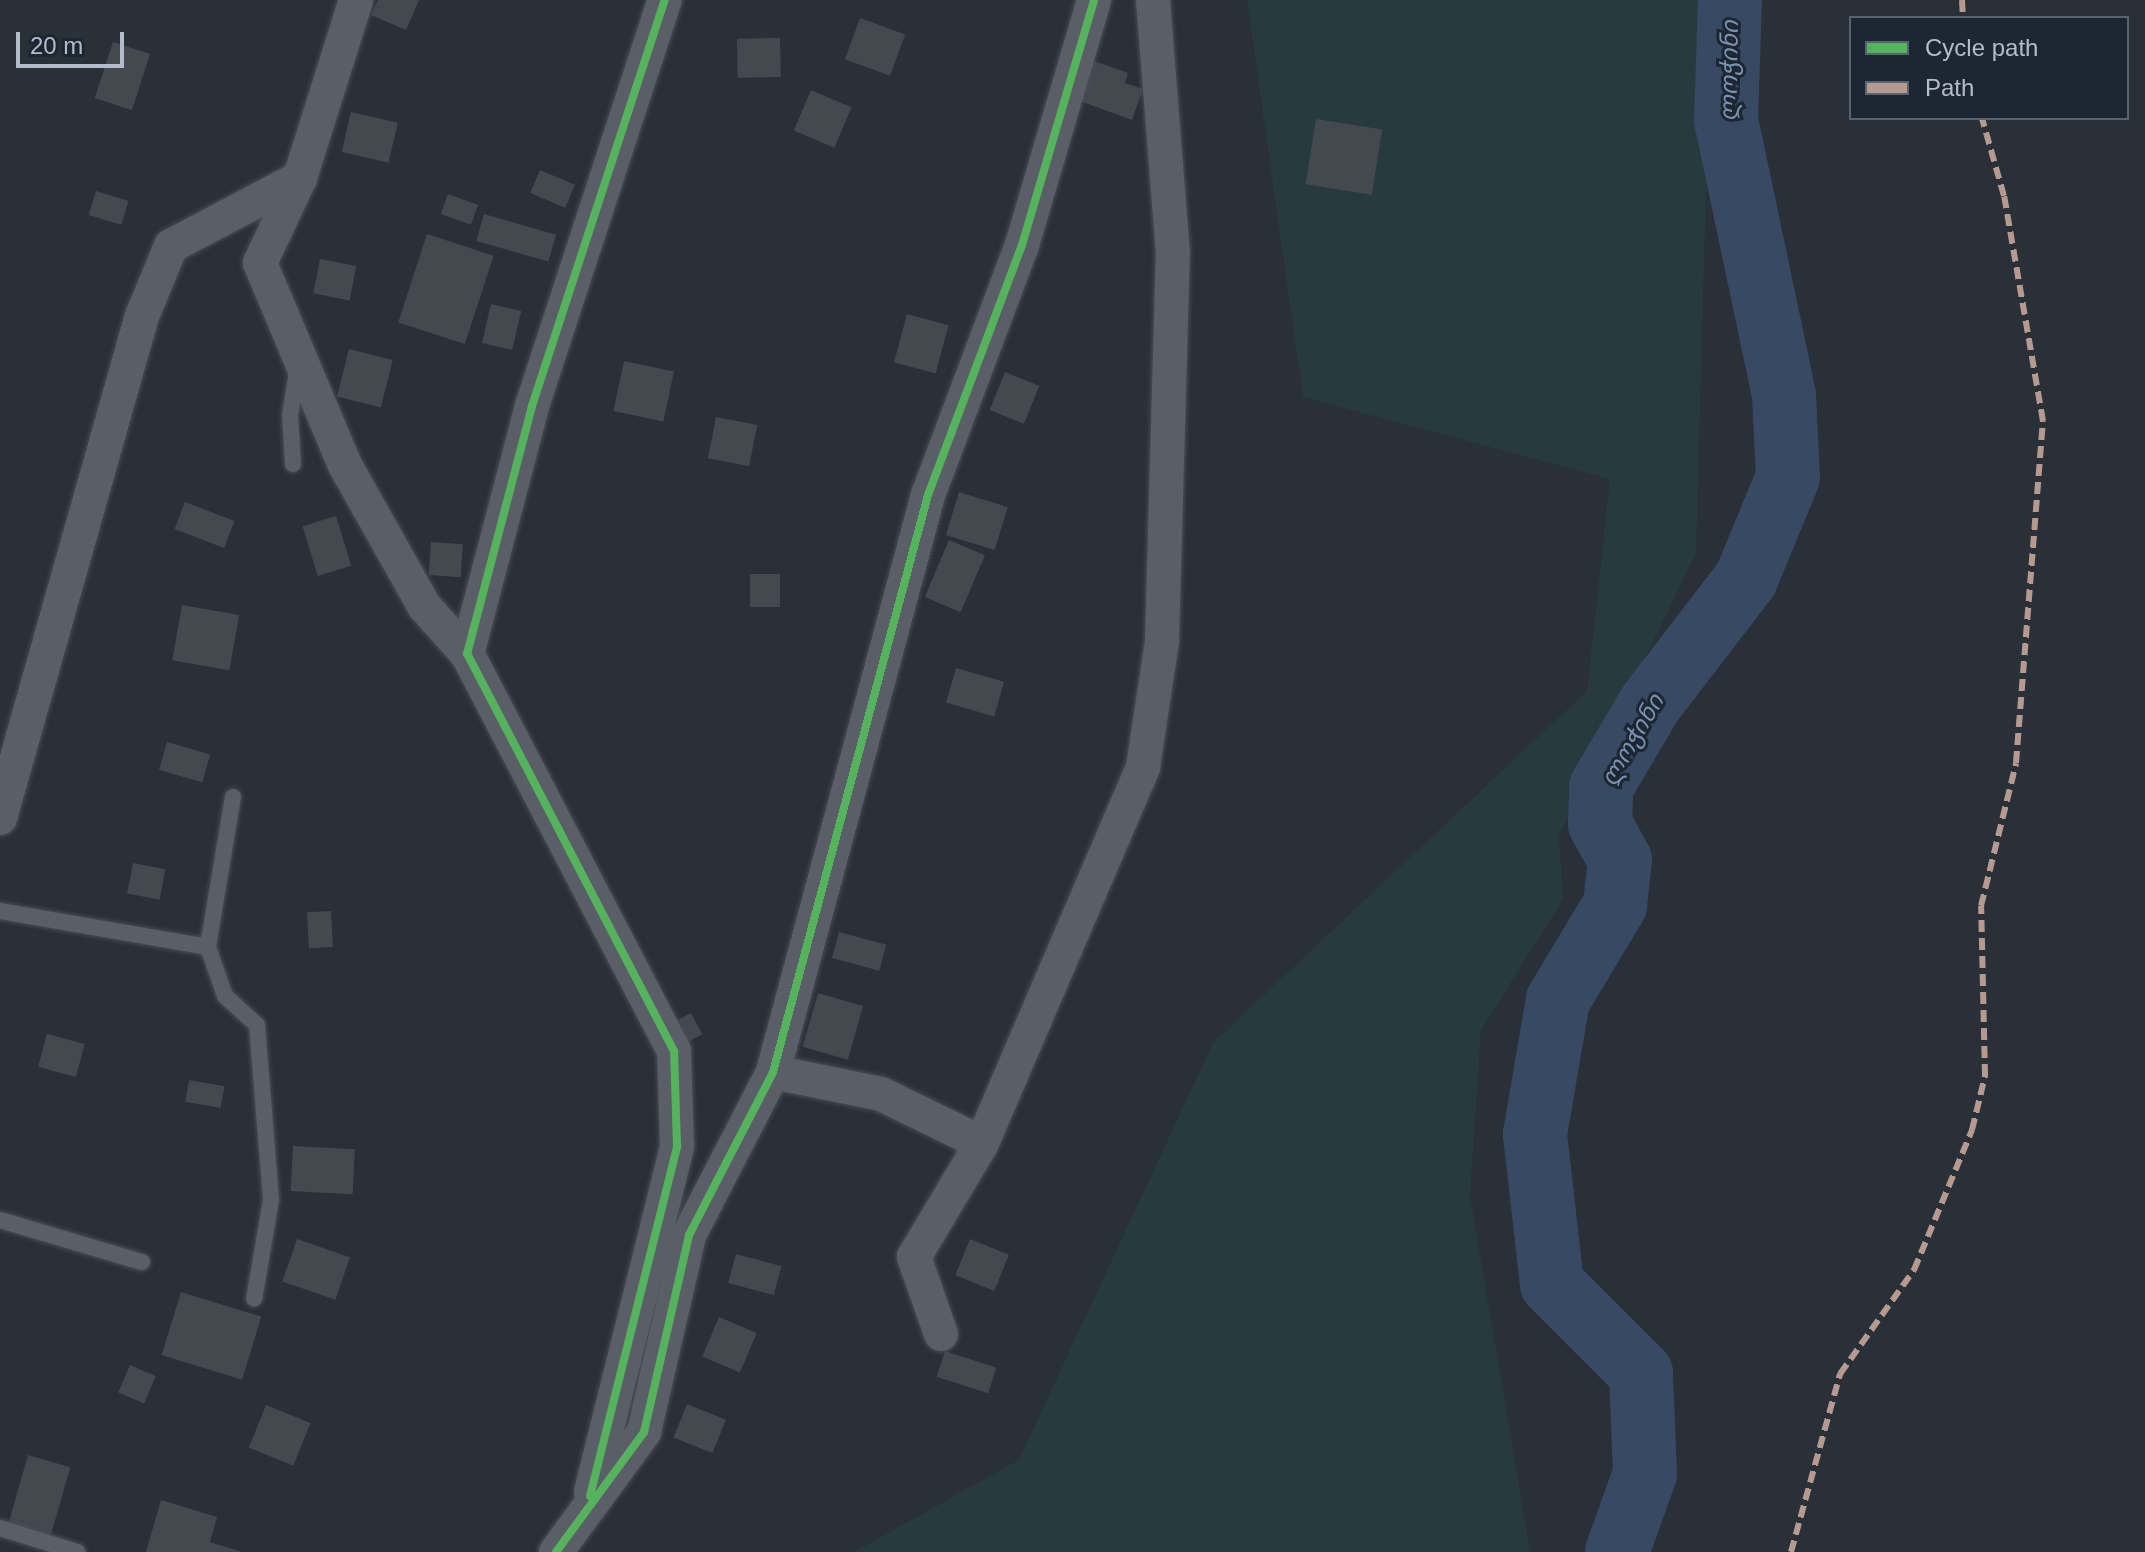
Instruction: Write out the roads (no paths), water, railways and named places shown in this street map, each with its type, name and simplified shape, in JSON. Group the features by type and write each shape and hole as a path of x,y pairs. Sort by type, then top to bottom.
{"street":[{"path":"356,0 300,178 260,263 345,465 424,606 467,654 674,1051 677,1146 588,1503"},
{"path":"467,654 532,406 665,0"},
{"path":"556,1552 588,1503 644,1432 689,1235 773,1072 928,495 1022,245 1094,0"},
{"path":"941,1334 914,1257 982,1143 1143,767 1162,641 1173,254 1153,0"},
{"path":"0,818 142,316 171,246 300,178"},
{"path":"773,1072 881,1094 982,1143"}],"lane":[{"path":"293,464 290,415 299,361"},
{"path":"233,797 208,947 225,996 257,1025 259,1038 271,1200 254,1299"},
{"path":"0,911 208,947"},
{"path":"0,1220 142,1262"},
{"path":"0,1528 77,1552"}],"waterway":[{"name":"ლოჭინი","path":"1617,1552 1645,1474 1641,1373 1552,1284 1535,1134 1558,1000 1615,905 1620,860 1600,824 1601,787 1650,704 1746,579 1788,477 1784,395 1726,120 1730,0"},
{"name":"ლოჭინი","path":"1620,1548 1625,1552"}]}
